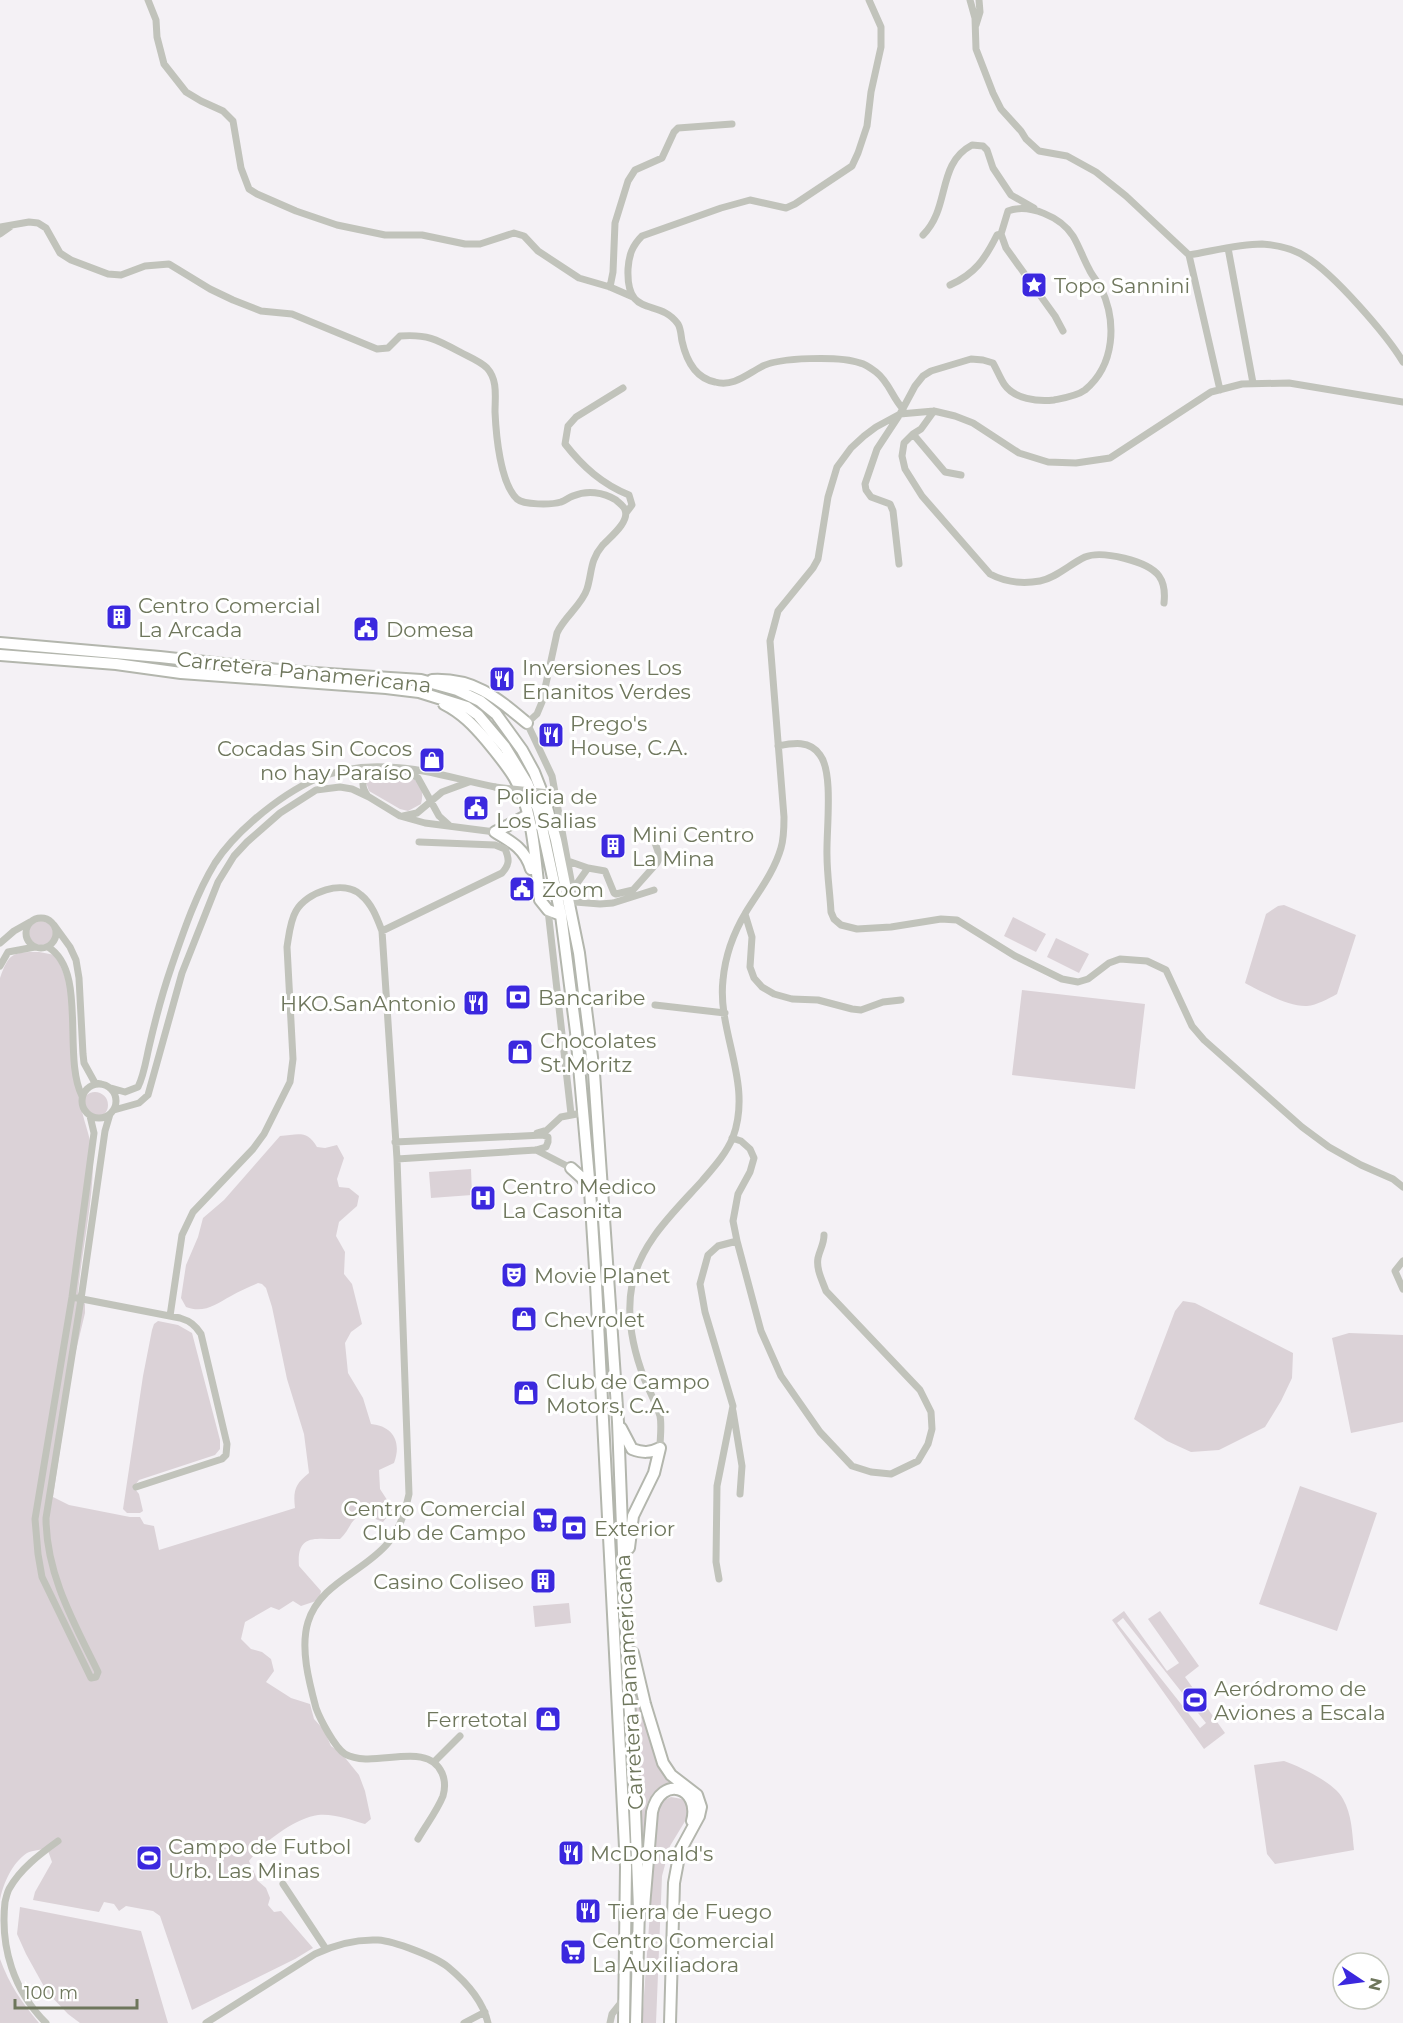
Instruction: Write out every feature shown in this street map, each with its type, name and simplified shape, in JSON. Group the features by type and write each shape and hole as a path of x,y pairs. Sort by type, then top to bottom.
{"main road":[{"name":"Carretera Panamericana","path":"0,643 298,672 421,680 457,690 480,701 496,714 522,750 534,772 556,840 579,953 594,1073 618,1422 637,1847 636,2023"},
{"name":"Carretera Panamericana","path":"0,655 116,664 181,673 386,688 419,692 445,699 467,707 478,715 517,765 538,809 561,915 576,1032 577,1113 590,1190 626,1867 624,2023"},
{"path":"421,680 463,682 485,690 527,723"},
{"path":"419,692 454,709 471,722 497,752 515,779 528,815 540,900"},
{"path":"495,832 528,815"},
{"path":"495,832 518,846 528,859 540,900 548,910 561,915"},
{"path":"575,902 579,953"},
{"path":"571,1168 590,1190"},
{"path":"618,1422 632,1449 641,1453 660,1448"},
{"path":"660,1448 654,1473 633,1516 625,1595 635,1668 663,1763 671,1775 697,1795 701,1807 699,1816 686,1838"},
{"path":"638,1987 652,1812 655,1800 662,1791 675,1789 684,1792 692,1799 693,1818 680,1851 674,1883 670,2023"},
{"path":"616,2023 625,1997"}],"street":[{"path":"148,0 156,20 157,37 164,64 186,92 223,111 233,121 241,168 249,189 257,194 337,225 385,235 422,235 465,244 480,244 514,232 524,236 538,251 579,278 630,295 642,305 669,314 679,326 688,360 694,369 714,382 736,381 776,360 833,360 860,363 877,373 889,386 901,412"},
{"path":"634,298 628,285 629,261 633,245 642,236 750,200 786,208 852,166 867,126 870,92 881,47 880,27 868,0"},
{"path":"970,0 975,18 976,49 993,93 1001,109 1032,146 1039,151 1078,160 1096,172 1126,196 1189,255 1220,390"},
{"path":"975,28 980,20 979,0"},
{"path":"609,287 613,272 615,223 628,181 635,170 662,158 678,128 732,124"},
{"path":"899,564 893,511 885,501 871,496 866,490 866,484 877,449 923,376 931,371 971,359 983,360 993,363 1004,384 1017,395 1029,399 1066,398 1084,391 1104,368 1112,337 1110,317 1101,288 1092,276 1072,234 1062,224 1011,195 993,168 987,150 983,146 972,145 959,156 949,170 940,210 923,235"},
{"path":"950,285 966,278 980,263 997,235 1000,234 1008,211 1016,208 1044,214"},
{"path":"0,227 29,222 38,223 46,228 60,253 71,260 108,274 121,275 145,266 169,264 233,300 261,311 292,314 377,349 388,348 400,336 421,335 439,341 488,369 494,380 496,429 501,462 512,493 519,501 561,502 583,492 598,493 614,499 625,507 625,519 593,561 587,589 580,602 561,623 542,702 537,714 527,723 545,760 575,902 613,903 654,891"},
{"path":"0,234 10,227"},
{"path":"1000,234 1006,248 1055,316 1063,331"},
{"path":"1189,255 1263,244 1304,255 1318,265 1353,301 1403,362"},
{"path":"1228,248 1253,383"},
{"path":"660,1448 660,1418 641,1368 632,1334 630,1301 632,1285 642,1255 658,1230 722,1158 732,1138 739,1113 737,1072 725,1013 724,971 745,914 769,877 781,848 784,817 770,641 778,611 818,559 828,497 837,467 851,448 864,436 901,412 934,411 973,423 1019,453 1048,462 1076,463 1110,458 1211,392 1242,384 1289,382 1403,402"},
{"path":"623,388 576,417 568,426 565,444 586,469 613,488 629,495 632,505 626,513"},
{"path":"934,411 921,429 904,443 902,456 905,469 915,487 990,574 1014,582 1043,581 1087,556 1105,555 1137,561 1151,567 1161,577 1165,594 1164,603"},
{"path":"913,434 945,472 961,475"},
{"path":"778,746 804,743 820,754 824,762 828,784 827,858 831,912 834,919 841,925 856,929 891,927 941,919 957,920 1015,956 1062,979 1078,982 1088,979 1109,963 1120,959 1147,961 1166,970 1192,1026 1219,1054 1302,1127 1329,1147 1393,1179 1403,1187"},
{"path":"0,943 14,930 35,920 47,919 54,925 70,947 76,960 84,1063 95,1083 125,1092 138,1087 171,969 207,877 225,848 273,804 312,780 353,768 387,766 441,773 495,787 553,794"},
{"path":"369,797 363,786 363,778 387,766"},
{"path":"402,768 418,778 440,816 449,825"},
{"path":"400,816 417,813 442,792 469,782"},
{"path":"90,1116 101,1118 139,1102 148,1095 182,973 211,897 225,868 234,856 280,813 316,790 340,787 352,789 369,797 400,816 425,823 495,832"},
{"path":"568,861 605,871 616,894 633,890 660,857 653,837"},
{"path":"382,931 502,873 508,867 509,858 505,849 495,845 419,842"},
{"path":"573,889 588,868"},
{"path":"170,1316 182,1235 193,1212 254,1149 290,1082 293,1059 287,947 295,911 308,897 325,889 343,888 360,893 370,905 382,931 397,1159 409,1494 398,1529 387,1544 375,1556 334,1585 316,1605 307,1623 305,1656 317,1710 332,1739 345,1754 363,1760 414,1756 434,1762 442,1774 443,1796 418,1839"},
{"path":"531,1135 547,1130 561,1117 577,1113 548,910"},
{"path":"745,914 752,937 750,967 754,978 762,987 774,994 792,999 818,1000 861,1010 883,1002 901,1000"},
{"path":"35,920 28,926 26,934 29,942 40,949 48,947 55,940 54,925"},
{"path":"0,966 8,952 34,947"},
{"path":"48,947 56,952 66,967 70,981 76,1078 82,1096 83,1109 90,1116 94,1133 72,1298 35,1519 36,1544 42,1577 89,1677 94,1678 98,1672 53,1574 48,1553 46,1518 105,1131 116,1098 111,1088"},
{"path":"655,1005 725,1013"},
{"path":"82,1096 87,1088 101,1084"},
{"path":"395,1142 531,1135 543,1135 548,1137 549,1142 546,1147 536,1150 397,1159"},
{"path":"476,1138 475,1149 479,1153"},
{"path":"732,1138 750,1149 754,1158 750,1172 738,1194 733,1221 761,1331 781,1376 819,1432 852,1466 871,1472 891,1474 918,1461 928,1444 932,1429 931,1412 920,1390 826,1290 817,1261 824,1243 824,1234"},
{"path":"536,1150 571,1168"},
{"path":"88,1172 99,1173"},
{"path":"737,1241 718,1246 708,1255 700,1284 705,1312 733,1406 742,1466 740,1494"},
{"path":"1403,1261 1395,1271 1403,1289"},
{"path":"72,1298 189,1321 201,1334 227,1450 222,1459 136,1486"},
{"path":"719,1579 716,1562 717,1486 733,1406"},
{"path":"43,1468 54,1470"},
{"path":"434,1762 460,1736"},
{"path":"46,2023 29,2004 11,1975 1,1941 0,1918 9,1890 32,1860 58,1841"},
{"path":"283,1884 326,1949"},
{"path":"206,2023 315,1954 359,1940 380,1940 402,1945 446,1965 471,1990 485,2012 488,2023"},
{"path":"610,2023 612,2014 625,1997"},
{"path":"464,2023 485,2012"}],"shaded area":[{"path":"376,773 402,775 416,781 422,794 421,804 408,811 400,809 369,791 366,782 368,777"},
{"path":"1284,905 1356,935 1337,994 1326,1000 1300,1006 1275,998 1245,983 1266,914"},
{"path":"1013,917 1046,934 1036,952 1004,936"},
{"path":"41,921 49,925 53,933 49,941 41,945 33,941 29,933 33,925"},
{"path":"1056,938 1089,954 1079,973 1047,957"},
{"path":"39,952 55,955 69,991 73,1010 81,1107 93,1158 91,1197 78,1292 85,1304 85,1313 73,1363 53,1497 69,1505 140,1517 144,1524 154,1526 159,1550 295,1508 296,1488 309,1473 304,1434 287,1379 266,1288 258,1283 204,1309 186,1307 181,1298 186,1265 203,1218 224,1200 280,1136 301,1134 313,1141 317,1147 337,1145 344,1158 337,1179 339,1187 349,1188 359,1196 357,1206 339,1222 336,1236 345,1252 344,1274 352,1284 362,1324 351,1332 345,1343 348,1373 363,1398 371,1424 379,1425 390,1432 394,1436 397,1448 394,1463 379,1470 380,1489 393,1509 383,1522 363,1514 355,1519 340,1539 317,1539 305,1543 299,1555 299,1566 321,1591 319,1600 301,1606 293,1601 279,1610 271,1607 245,1622 241,1639 251,1649 262,1652 271,1659 274,1671 266,1682 291,1698 310,1704 314,1719 324,1730 331,1746 342,1754 359,1775 371,1819 365,1824 329,1815 309,1817 280,1832 255,1854 249,1861 258,1881 266,1888 270,1898 268,1905 274,1912 281,1911 313,1948 192,2010 160,1916 153,1911 126,1906 119,1911 114,1904 104,1902 99,1912 33,1900 52,1862 47,1848 27,1853 17,1862 3,1887 0,1900 0,978 6,963 13,956"},
{"path":"1022,990 1145,1004 1135,1089 1012,1075"},
{"path":"95,1092 104,1096 108,1105 104,1114 95,1118 86,1114 82,1105 86,1096"},
{"path":"471,1169 472,1195 431,1198 429,1172"},
{"path":"1183,1301 1195,1303 1293,1353 1292,1378 1265,1427 1219,1450 1191,1452 1167,1441 1134,1419 1175,1311"},
{"path":"158,1321 178,1325 192,1333 220,1440 220,1449 215,1455 139,1480 135,1489 139,1494 143,1511 127,1513 123,1509 143,1376 152,1330"},
{"path":"1349,1333 1403,1335 1403,1422 1351,1433 1332,1338"},
{"path":"1300,1486 1377,1513 1337,1631 1259,1604"},
{"path":"569,1603 571,1623 535,1627 533,1606"},
{"name":"Aeródromo de Aviones a Escala","path":"1124,1611 1167,1671 1179,1663 1148,1619 1160,1611 1199,1666 1185,1677 1225,1733 1204,1749 1112,1620","holes":["1123,1618 1206,1723 1200,1728 1117,1623"]},
{"path":"632,1675 657,1764 664,1777 672,1782 657,1790 647,1804 641,1878 640,1790"},
{"path":"1284,1761 1317,1776 1339,1793 1350,1817 1354,1850 1275,1864 1267,1854 1254,1765"},
{"path":"671,1797 682,1799 687,1805 688,1812 687,1818 670,1846 662,1876 656,2023 642,2023 657,1815 661,1804"},
{"path":"20,1907 141,1931 168,2023 80,2023 68,2014 47,1992 17,1934"},
{"path":"0,1959 16,1993 39,2023 0,2023"}],"place":[{"name":"Topo Sannini","path":"1034,285"},
{"name":"Centro Comercial La Arcada","path":"119,617"},
{"name":"Domesa","path":"366,629"},
{"name":"Inversiones Los Enanitos Verdes","path":"502,679"},
{"name":"Prego's House, C.A.","path":"551,735"},
{"name":"Cocadas Sin Cocos no hay Paraíso","path":"432,760"},
{"name":"Policia de Los Salias","path":"476,808"},
{"name":"Mini Centro La Mina","path":"613,846"},
{"name":"Zoom","path":"522,889"},
{"name":"Bancaribe","path":"518,997"},
{"name":"HKO.SanAntonio","path":"476,1003"},
{"name":"Chocolates St.Moritz","path":"520,1052"},
{"name":"Centro Medico La Casonita","path":"483,1198"},
{"name":"Movie Planet","path":"514,1275"},
{"name":"Chevrolet","path":"524,1319"},
{"name":"Club de Campo Motors, C.A.","path":"526,1393"},
{"name":"Centro Comercial Club de Campo","path":"545,1520"},
{"name":"Exterior","path":"574,1528"},
{"name":"Casino Coliseo","path":"543,1581"},
{"name":"Aeródromo de Aviones a Escala","path":"1195,1700"},
{"name":"Ferretotal","path":"548,1719"},
{"name":"McDonald's","path":"571,1853"},
{"name":"Campo de Futbol Urb. Las Minas","path":"149,1858"},
{"name":"Tierra de Fuego","path":"588,1911"},
{"name":"Centro Comercial La Auxiliadora","path":"573,1952"}]}
